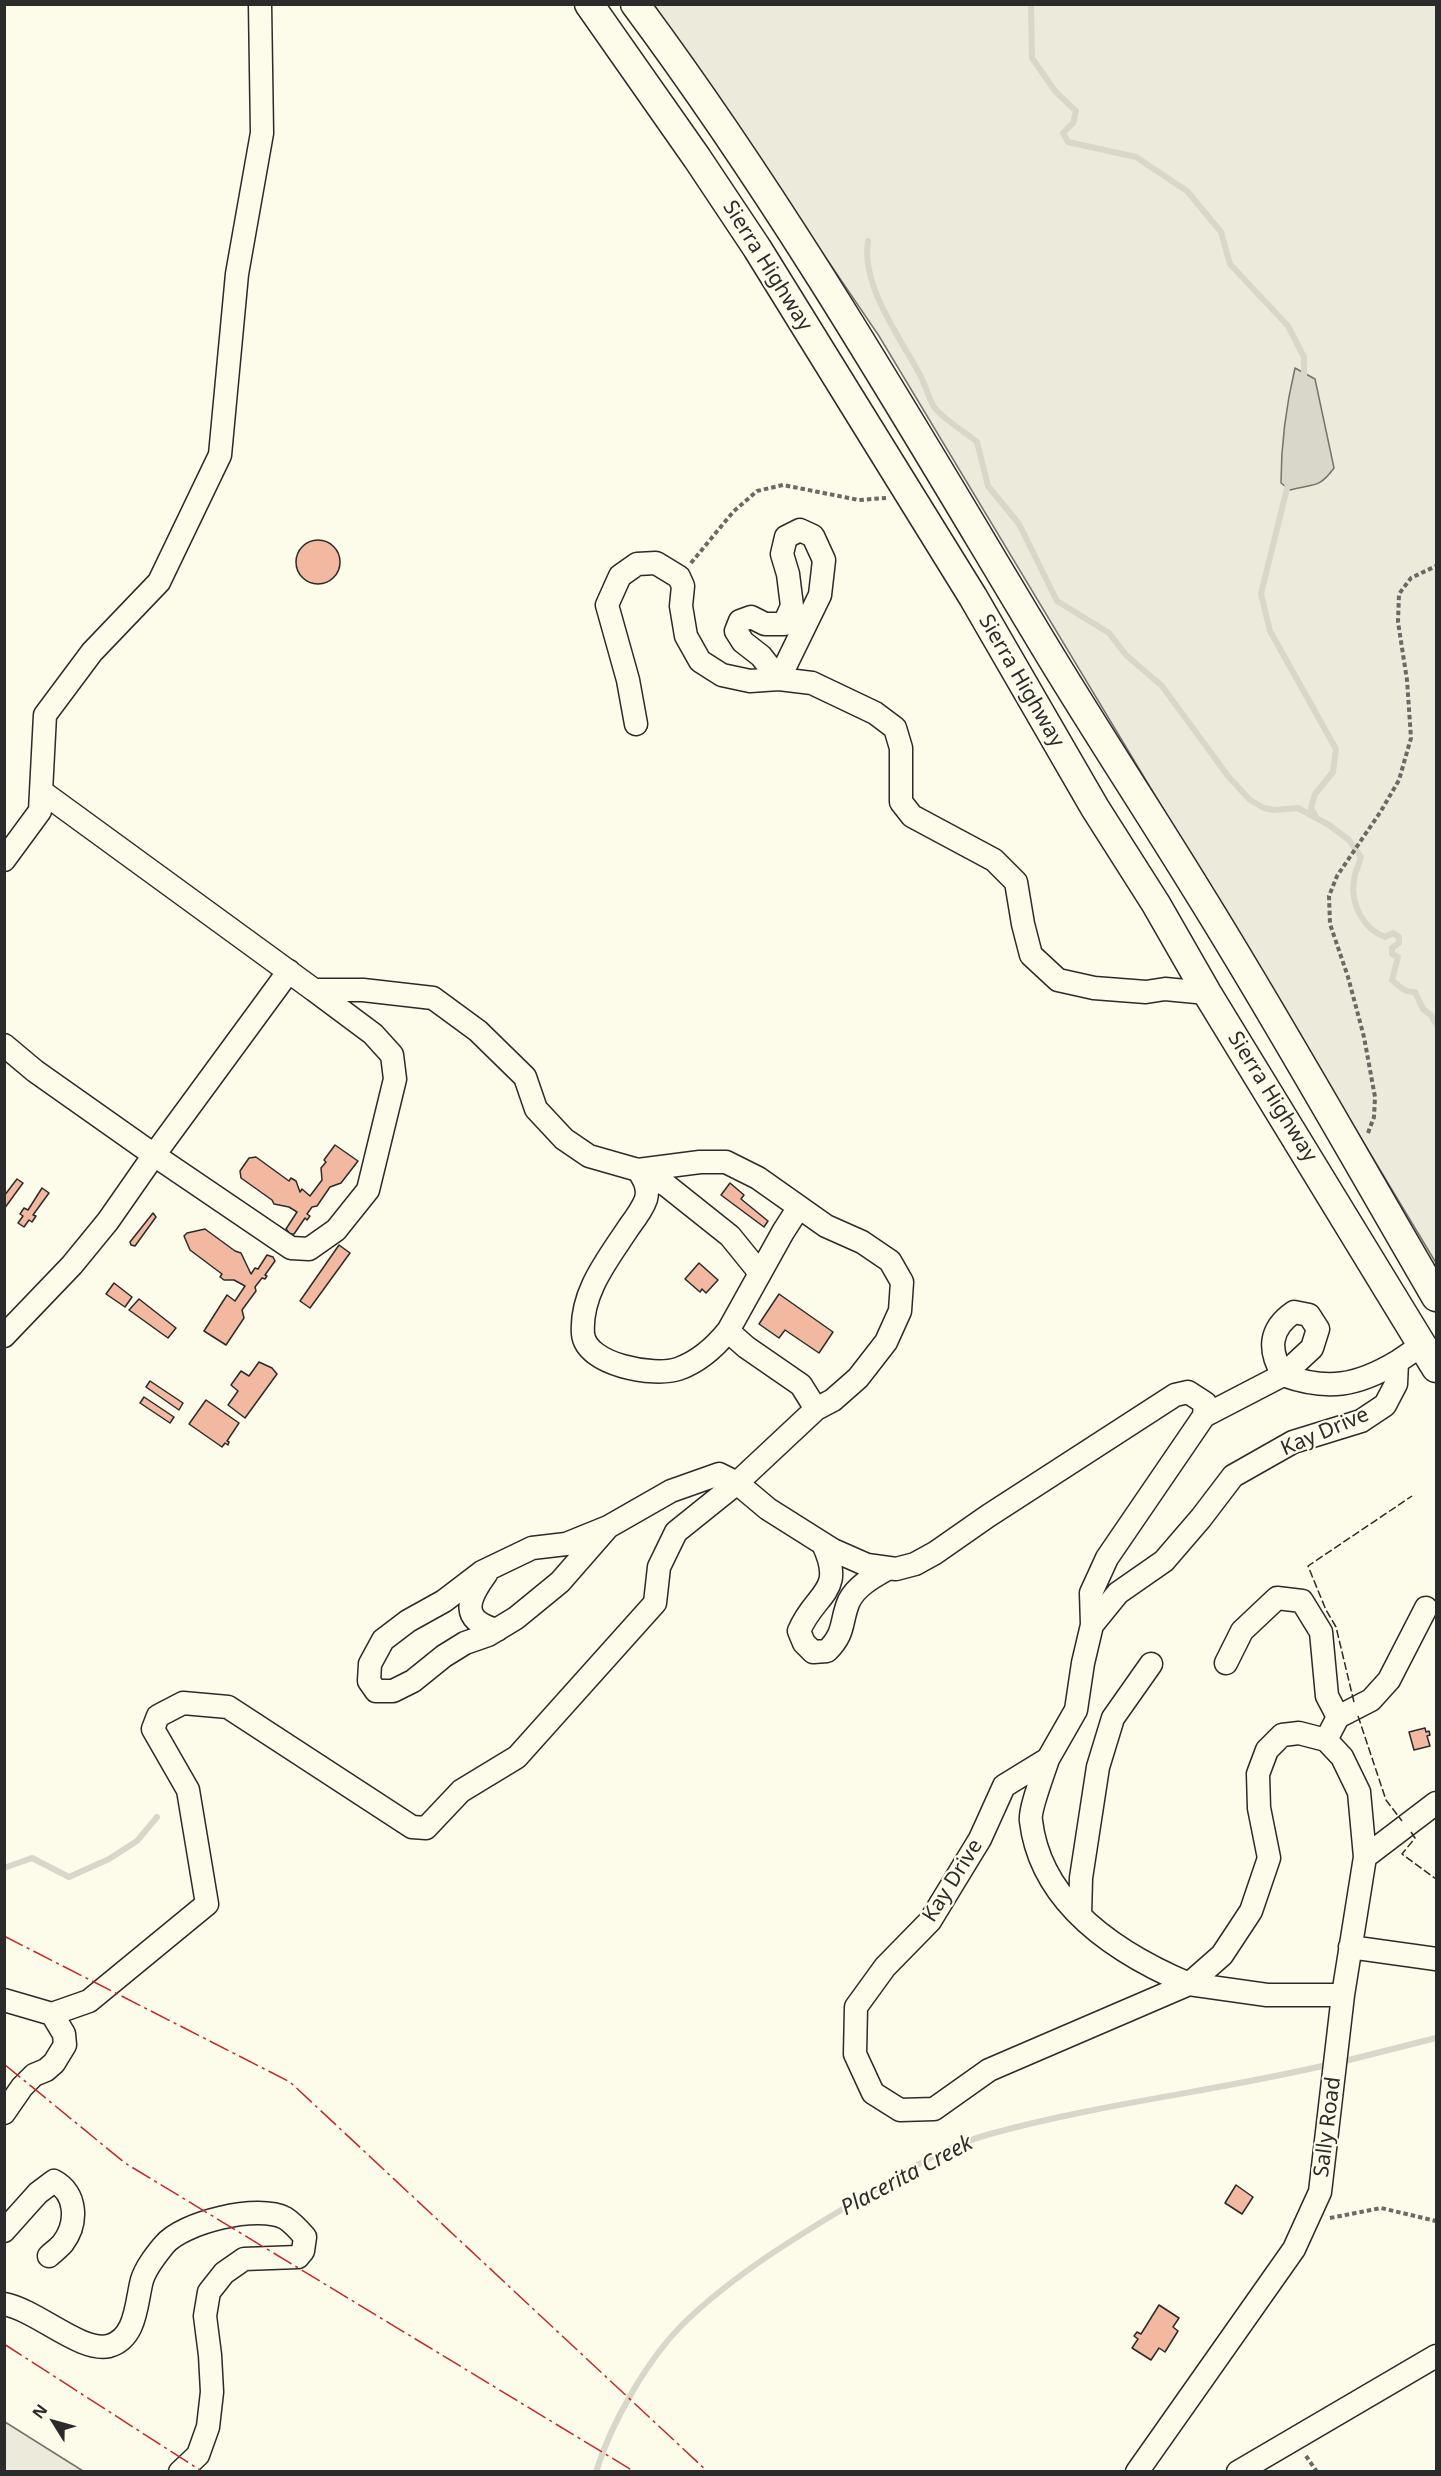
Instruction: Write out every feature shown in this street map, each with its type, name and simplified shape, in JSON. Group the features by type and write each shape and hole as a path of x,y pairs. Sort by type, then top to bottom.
{"main road":[{"name":"Sierra Highway","path":"589,4 757,248 973,597 1095,808 1156,904 1430,1356"},
{"name":"Sierra Highway","path":"635,4 699,90 739,149 855,331 1062,676 1202,898 1437,1297"},
{"path":"1208,993 1246,972"}],"street":[{"path":"4,860 40,812 45,714 92,652 159,582 220,455 237,274 262,133 260,4"},
{"path":"800,530 813,536 824,560 820,595 779,679 760,656 743,642 736,631 740,621 752,617 765,624 784,624 792,606 788,574 782,554 786,537 800,530"},
{"path":"636,724 628,680 607,606 620,576 637,564 656,563 679,578 683,586 681,606 686,636 700,661 722,675 750,681 779,679 812,683 875,713 895,728 901,748 901,802 912,816 994,860 1016,882 1031,955 1058,980 1094,988 1146,992 1165,989 1208,993"},
{"path":"4,1045 35,1071 291,1248 309,1249 336,1230 368,1190 395,1079 392,1055 373,1034 41,791"},
{"path":"4,1336 72,1265 113,1215 154,1155 289,971"},
{"path":"314,990 363,990 433,998 478,1031 525,1077 536,1109 564,1139 589,1156 638,1170 666,1185 730,1236 760,1273"},
{"path":"4,2000 52,2014 89,2001 207,1904 188,1790 153,1729 158,1716 183,1703 228,1707 412,1827 426,1828 461,1791 517,1757 655,1603 659,1567 676,1532 737,1483 816,1409 833,1400 858,1378 886,1342 900,1311 902,1282 890,1261 862,1242 826,1226 758,1178 726,1162 700,1162 638,1170"},
{"path":"638,1170 647,1183 646,1200 595,1280 584,1312 583,1336 591,1350 610,1362 635,1369 655,1372 677,1369 705,1355 728,1331 799,1207"},
{"path":"728,1331 746,1347 801,1385 816,1409"},
{"path":"1092,1625 1091,1593 1107,1558 1204,1416 1283,1375 1313,1382 1344,1384 1373,1377 1397,1362 1430,1356"},
{"name":"Kay Drive","path":"1189,1984 989,2070 934,2109 900,2110 873,2093 855,2054 856,2007 885,1967 930,1921 980,1839 1004,1786 1048,1759 1076,1710 1083,1663 1092,1625 1118,1593 1164,1561 1233,1476 1293,1442 1361,1421 1385,1405 1396,1384 1397,1362"},
{"path":"608,1527 560,1582 516,1618 497,1630 465,1643 444,1656 414,1681 393,1691 376,1690 369,1681 370,1664 383,1640 408,1621 444,1601 490,1569 532,1548 566,1544 608,1527 671,1491 719,1474 737,1483 768,1509 823,1544 867,1565 896,1569 915,1564 935,1553 1175,1395 1188,1392 1198,1396 1205,1402 1204,1416"},
{"path":"823,1544 833,1574 830,1587 804,1619 799,1631 804,1643 813,1652 827,1651 839,1639 850,1599 867,1580 889,1568"},
{"path":"490,1569 476,1587 469,1604 472,1617 484,1626 497,1630"},
{"path":"1226,1663 1242,1631 1276,1598 1302,1601 1321,1632 1327,1696 1338,1717"},
{"path":"1189,1984 1222,1955 1251,1911 1269,1858 1258,1808 1257,1774 1267,1750 1282,1735 1299,1733 1326,1740 1338,1717 1371,1700 1389,1680 1426,1608"},
{"path":"1080,1916 1084,1855 1098,1767 1113,1718 1151,1664"},
{"name":"Sally Road","path":"1137,2472 1294,2249 1320,2192 1343,1995 1365,1857 1359,1792 1342,1757 1326,1740"},
{"path":"1048,1759 1030,1819 1041,1860 1062,1899 1094,1930 1158,1971 1189,1984 1267,1995 1343,1995"},
{"path":"1365,1857 1437,1803"},
{"path":"1350,1947 1437,1959"},
{"path":"4,2113 22,2087 34,2075 46,2070 54,2063 64,2045 64,2034 52,2014"},
{"path":"4,2231 38,2193 54,2181 62,2185 73,2205 70,2229 63,2244 49,2256"},
{"path":"4,2304 33,2314 74,2339 92,2346 107,2347 117,2343 129,2330 143,2278 166,2242 185,2229 207,2221 258,2213 283,2217 296,2226 305,2237 303,2251 298,2257 244,2259 224,2273 209,2292 205,2316 212,2392 208,2427 198,2455 180,2472"},
{"path":"1238,2472 1437,2356"},
{"path":"1399,2378 1437,2366"}],"path":[{"path":"679,578 733,512 757,491 783,485 859,500 880,500 907,492"},
{"path":"1351,1150 1367,1135 1373,1124 1375,1097 1364,1037 1348,976 1330,924 1329,896 1337,876 1399,780 1411,738 1407,680 1398,622 1399,594 1411,578 1437,566"},
{"path":"1330,2219 1381,2208 1437,2221"}],"shaded area":[{"path":"654,5 1436,5 1436,1263 879,336"},
{"path":"1295,368 1315,379 1334,468 1324,480 1315,485 1290,490 1281,483 1281,468 1289,396"},
{"path":"5,2422 83,2471 5,2471"}],"building":[{"path":"318,540 333,547 340,562 333,577 318,584 303,577 296,562 303,547"},
{"path":"335,1145 358,1161 341,1183 330,1187 317,1206 312,1207 307,1214 310,1216 307,1220 305,1218 294,1234 290,1234 286,1229 297,1212 289,1207 274,1204 272,1200 241,1178 240,1171 249,1158 256,1157 289,1181 291,1178 296,1181 300,1192 302,1189 310,1196 322,1180 321,1168"},
{"path":"17,1179 23,1183 4,1209 4,1196"},
{"path":"730,1183 744,1195 741,1199 768,1221 764,1227 721,1195"},
{"path":"42,1188 49,1193 33,1215 36,1216 32,1222 29,1220 24,1227 18,1223 23,1216 20,1214 24,1208 28,1210"},
{"path":"153,1213 156,1217 135,1246 131,1245 130,1242"},
{"path":"205,1229 241,1253 251,1274 255,1268 258,1269 267,1255 273,1257 275,1261 265,1275 267,1276 265,1279 262,1278 255,1287 256,1291 242,1310 244,1318 226,1345 204,1331 227,1295 235,1301 245,1286 234,1280 224,1280 220,1277 222,1274 190,1250 184,1236 187,1233"},
{"path":"339,1245 350,1253 310,1308 300,1301"},
{"path":"699,1263 718,1280 706,1293 702,1289 700,1292 685,1279"},
{"path":"114,1283 132,1297 125,1307 106,1294"},
{"path":"779,1294 833,1332 819,1353 785,1330 779,1338 759,1324"},
{"path":"139,1299 176,1328 168,1338 129,1310"},
{"path":"259,1362 272,1368 277,1374 245,1418 228,1405 238,1391 231,1385 241,1371 249,1376"},
{"path":"150,1381 183,1403 179,1410 146,1387"},
{"path":"144,1397 174,1417 170,1423 140,1403"},
{"path":"206,1400 239,1423 227,1441 228,1445 225,1443 222,1447 189,1424"},
{"path":"1425,1728 1426,1732 1429,1731 1430,1735 1427,1736 1430,1746 1414,1750 1409,1732"},
{"path":"1236,2185 1253,2197 1242,2214 1225,2203"},
{"path":"1159,2305 1179,2318 1173,2327 1178,2331 1165,2352 1159,2348 1151,2360 1132,2348 1138,2339 1134,2336 1137,2332 1141,2334"}],"waterway":[{"path":"1031,4 1032,58 1055,91 1076,111 1073,123 1063,133 1068,142 1136,157 1187,191 1221,232 1230,264 1288,326 1304,357 1304,378"},
{"path":"868,241 867,258 870,275 883,310 921,377 934,407 977,442 988,486 1019,524 1057,601 1109,633 1126,655 1162,686 1228,776 1250,800 1264,808 1274,810 1298,808 1329,825 1349,840 1361,857 1353,889 1356,906 1364,922 1370,928 1385,937 1393,933 1399,937 1399,943 1392,948 1392,954 1398,957 1392,980 1405,990 1415,992 1423,1009 1431,1015 1436,1024"},
{"path":"1289,480 1261,594 1270,631 1336,749 1333,772 1315,794 1311,808 1316,817"},
{"path":"4,1868 32,1858 69,1877 109,1859 137,1841 157,1817"},
{"name":"Placerita Creek","path":"1341,2062 1436,2038"},
{"name":"Placerita Creek","path":"596,2472 611,2433 632,2393 656,2355 683,2324 723,2289 788,2243 921,2163 955,2146 1032,2123 1331,2064"}],"fence":[{"path":"1354,1702 1336,1627 1326,1610 1308,1566 1412,1496"},
{"path":"1358,1716 1386,1800 1402,1821"},
{"path":"1411,1832 1415,1838 1402,1854 1436,1879"}],"power":[{"path":"4,1936 290,2082 708,2472"},
{"path":"4,2064 125,2163 635,2472"},
{"path":"4,2344 203,2472"}]}
